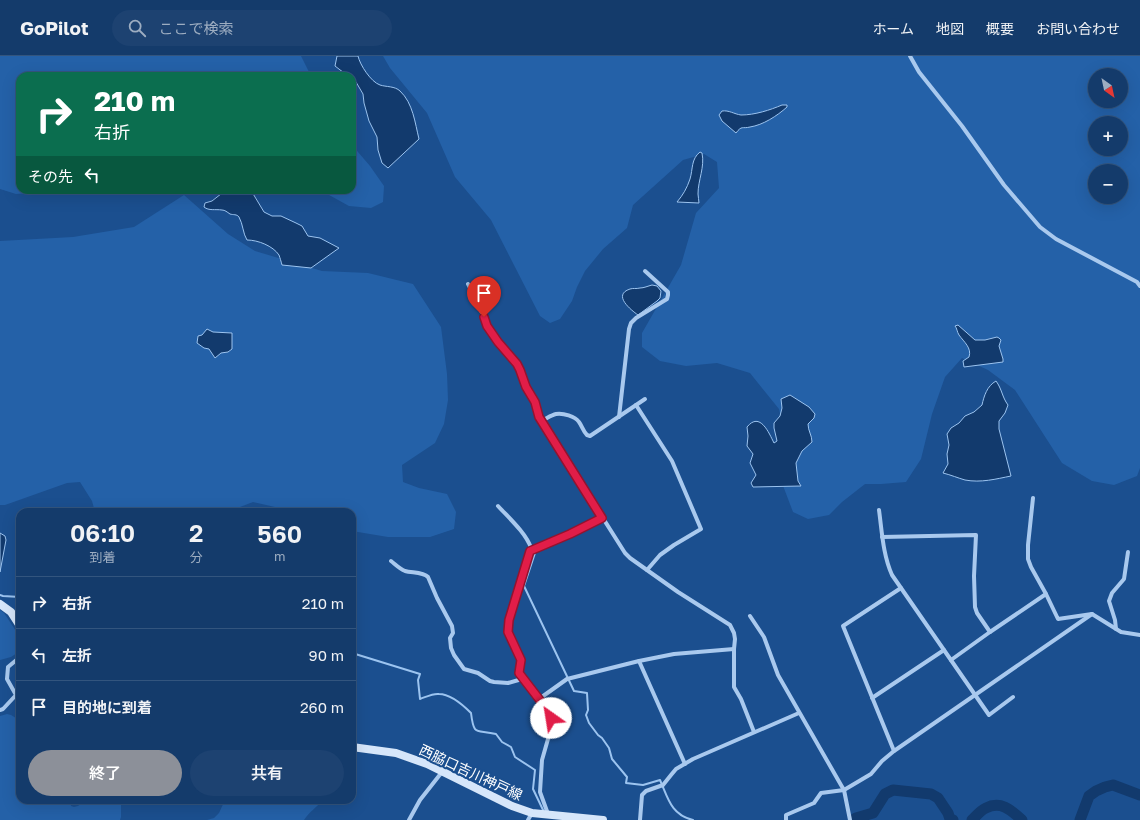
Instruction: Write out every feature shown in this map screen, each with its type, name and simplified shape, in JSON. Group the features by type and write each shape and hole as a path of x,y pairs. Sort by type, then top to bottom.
{"main road":[{"path":"0,604 11,612 16,620"},
{"name":"西脇口吉川神戸線","path":"356,748 396,753 427,764 533,815 548,814 603,820"}],"street":[{"path":"910,56 919,72 962,126 1004,185 1040,227 1056,239 1137,282 1140,286"},
{"path":"619,417 629,329 631,323 636,318 667,298 668,295 668,292 645,272"},
{"path":"468,284 487,326 498,342 517,364 526,387 535,402 541,421 625,553 678,592 730,625 735,639 734,687 741,699 754,732"},
{"path":"541,421 555,414 572,417 579,421 585,433 590,436 646,399"},
{"path":"636,405 672,461 701,530 674,545 660,555 647,570"},
{"path":"1033,498 1028,559 1058,619 1092,614 1122,632 1140,635"},
{"path":"498,506 523,534 531,548 509,620 508,632 521,660 519,673 522,679 549,712 551,718 552,725 542,760 540,792 548,814"},
{"path":"879,510 887,564 892,575 974,695 989,715 1013,697"},
{"path":"530,551 570,534 602,518"},
{"path":"882,536 976,535 974,576 975,607 990,632"},
{"path":"1116,628 1109,601 1112,593 1124,579 1128,552"},
{"path":"391,561 408,572 426,575 452,626 453,633 450,638 451,648 464,669 478,673 494,682 508,682 522,679"},
{"path":"894,751 843,626 901,588"},
{"path":"951,660 1046,594"},
{"path":"786,820 786,814 814,803 821,794 844,790 871,774 882,761 894,751 1092,614"},
{"path":"750,616 764,637 778,675 844,790 850,820"},
{"path":"539,699 567,679 674,654 734,649"},
{"path":"872,698 944,650"},
{"path":"0,710 3,709 16,695 7,679 8,667 16,660"},
{"path":"639,661 685,764"},
{"path":"640,820 642,795 646,791 663,785 676,769 693,759 800,713"},
{"path":"409,820 420,800 442,772"}],"shaded area":[{"path":"0,56 301,56 309,72 16,72 16,194 0,189"},
{"path":"337,56 358,56 363,68 373,80 380,85 398,89 408,101 415,120 419,139 388,168 382,163 378,150 377,137 369,121 363,94 356,82 356,72 343,72 335,66"},
{"path":"383,56 1140,56 1140,468 1137,476 1114,485 1092,481 1062,463 1015,390 988,370 962,358 945,377 932,414 921,459 906,482 865,484 842,502 829,515 808,519 793,512 782,483 785,435 779,409 750,373 717,363 686,366 660,361 642,347 642,333 681,265 696,213 719,188 717,162 704,154 683,160 633,205 627,228 603,249 585,271 572,301 560,319 550,323 540,316 491,220 455,177 427,113 390,68","holes":["782,105 787,107 774,117 755,126 741,128 736,132 726,111 742,115 759,113"]},
{"path":"782,105 787,105 787,107 770,120 755,126 741,128 736,133 722,121 719,115 722,111 741,115 752,114"},
{"path":"356,150 384,186 383,202 371,208 349,206 327,194 356,194"},
{"path":"700,152 702,153 703,163 698,189 699,203 677,202 688,185 695,158"},
{"path":"221,194 253,194 264,212 272,216 281,216 296,223 302,226 308,236 320,238 339,248 311,268 282,265 279,255 269,246 260,242 247,240 238,216 230,214 224,210 204,207 205,203 212,201"},
{"path":"184,195 228,234 255,251 322,271 368,273 413,284 441,327 447,374 448,400 444,424 435,443 402,465 403,482 419,488 447,494 456,512 454,529 430,537 388,537 356,532 356,508 280,508 253,502 237,508 94,508 92,501 80,482 67,483 5,505 0,505 0,241 73,237 134,227"},
{"path":"652,285 657,286 661,291 660,298 638,315 631,310 625,302 623,295 630,289 643,288"},
{"path":"958,325 975,340 999,338 1001,340 999,346 1003,362 964,367 963,361 969,357 970,354 967,345 958,334 955,326"},
{"path":"207,329 213,332 232,333 232,349 228,352 221,353 215,358 209,349 204,348 197,343 198,336 202,335"},
{"path":"996,381 1008,405 1005,413 999,421 999,429 1011,476 971,481 943,473 948,464 947,454 949,445 947,434 951,428 959,423 965,416 974,412 982,405 988,388"},
{"path":"790,395 809,407 815,414 814,418 808,424 812,442 802,451 796,463 798,481 801,486 753,487 751,483 756,475 750,463 753,454 747,446 747,427 756,421 760,422 767,429 774,443 777,441 774,423 780,416 782,408 781,399"},
{"path":"0,533 5,536 6,540 0,572"},
{"path":"0,610 4,613 16,631 16,654 11,657 0,660"},
{"path":"7,714 16,718 16,804 71,804 71,806 74,807 81,804 121,804 120,820 0,820 0,716"},
{"path":"223,804 319,804 304,820 207,820 214,818 219,813"}],"waterway":[{"path":"535,553 524,586 574,691 587,693 588,710 586,715 589,723 602,738 609,748 612,759 627,777 626,783 643,785 660,780 668,799 675,810 686,818 693,820"},
{"path":"0,595 16,597"},
{"path":"356,654 420,674 418,680 420,699 434,694 443,695 452,698 465,707 471,713 473,726 477,731 496,734 502,742 511,747 515,757 535,770 533,789 544,812"},
{"path":"1080,820 1089,796 1105,787 1113,785 1140,795"},
{"path":"854,820 873,813 885,794 893,790 931,794 938,798 948,813 950,819 953,820"},
{"path":"972,820 984,809 997,805 1006,808 1022,820"}],"route":[{"path":"484,317 487,326 498,342 517,364 526,387 535,402 539,417 602,518 570,534 530,551 509,620 508,632 521,660 519,673 522,679 549,712 551,718"}]}
